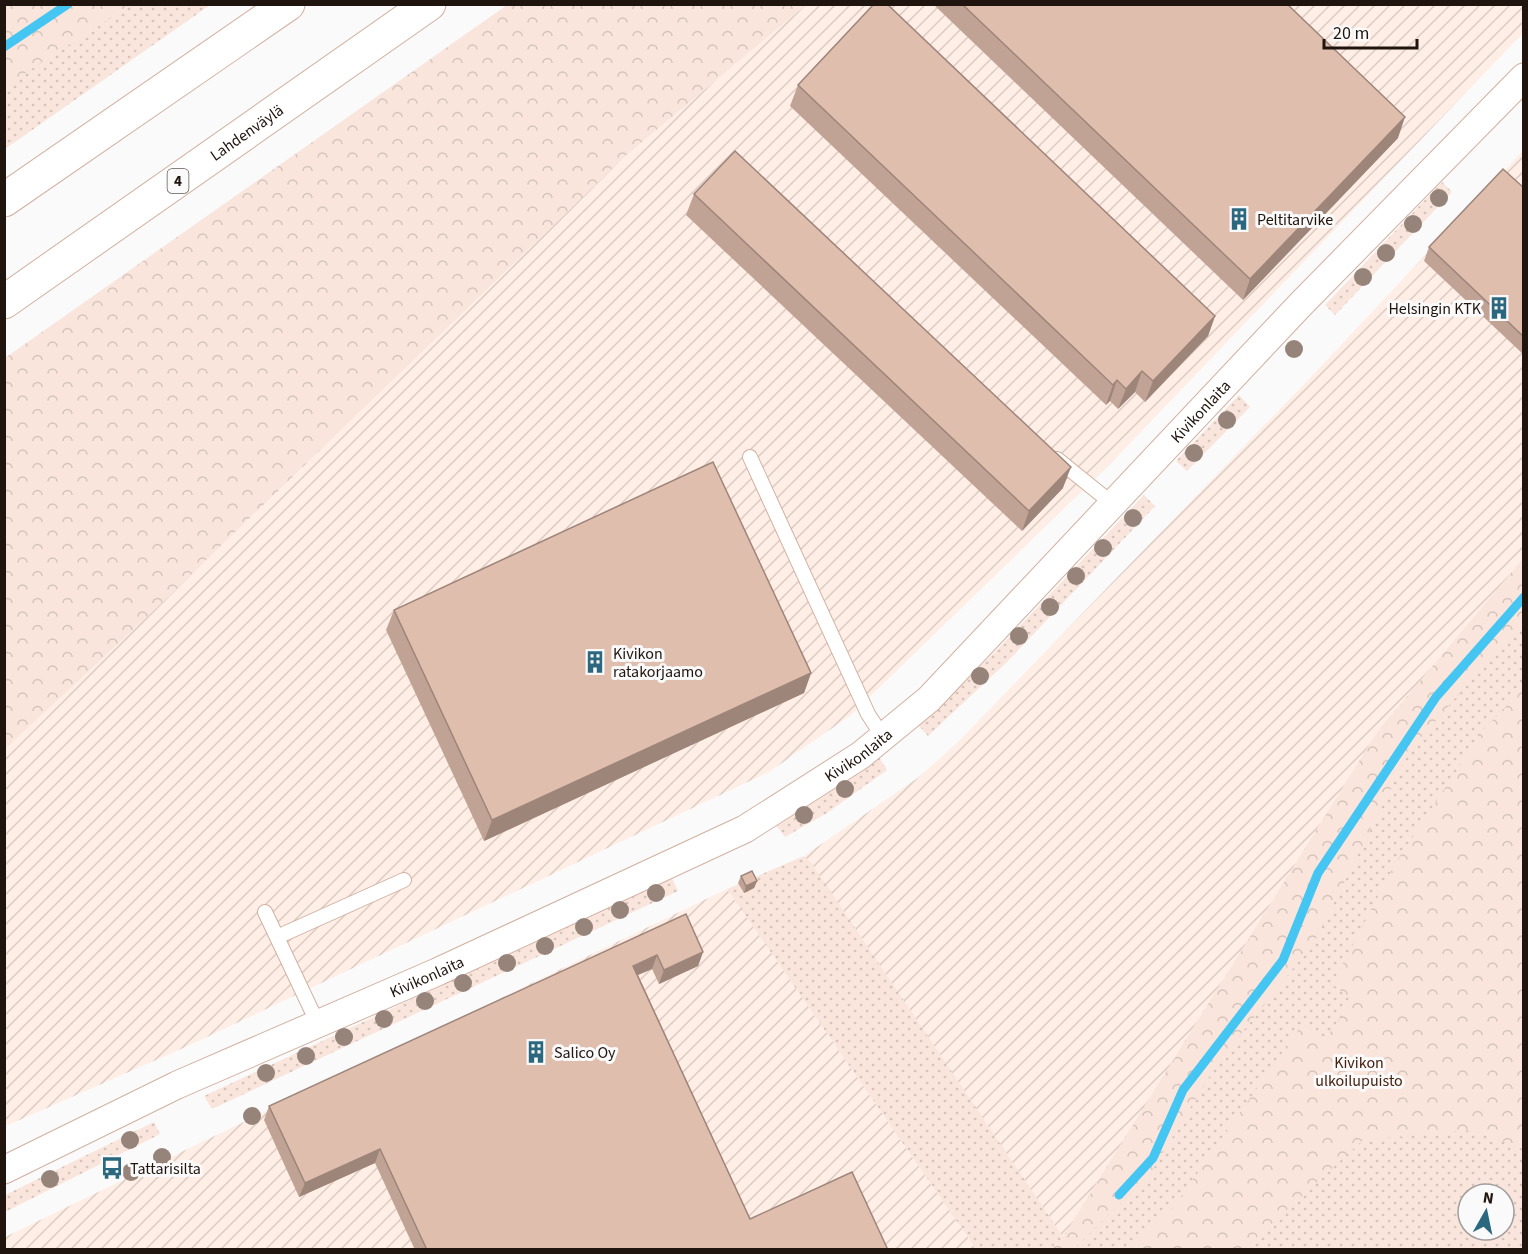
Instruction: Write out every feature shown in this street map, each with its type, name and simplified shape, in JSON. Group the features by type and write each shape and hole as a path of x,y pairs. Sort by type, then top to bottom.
{"highway":[{"path":"4,200 288,4"},
{"name":"Lahdenväylä","path":"4,302 429,4"}],"street":[{"name":"Kivikonlaita","path":"4,1170 177,1085 437,972 745,828 861,755 929,699 1300,305 1524,77"}],"lane":[{"path":"1049,452 1114,505"},
{"path":"750,457 868,714 883,737"},
{"path":"277,937 404,880"},
{"path":"265,912 318,1024"}],"shaded area":[{"path":"806,5 1523,5 1523,33 1110,464 851,715 769,772 190,1045 8,1125 4,1124 4,749 167,598 623,158"},
{"path":"1523,151 1523,559 1378,731 1063,1238 804,856 919,777 959,741 1311,377"},
{"path":"727,889 976,1249 5,1250 5,1237"}],"green space":[{"path":"5,4 131,4 131,5 5,86"},
{"path":"131,5 210,5 5,149 4,86"},
{"path":"507,5 806,5 623,158 167,598 5,749 5,358"},
{"path":"1442,182 1452,192 1335,315 1325,305"},
{"path":"1239,395 1250,407 1187,471 1176,461"},
{"path":"1144,495 1155,506 1008,661 928,736 919,726 996,651"},
{"name":"Kivikon ulkoilupuisto","path":"1523,559 1523,1249 976,1249 727,889 804,856 812,864 1063,1237 1378,731"},
{"path":"1523,559 1523,621 1410,750 1315,941 1217,1064 1150,1174 1074,1249 1049,1249 1063,1238 1378,731"},
{"path":"1523,689 1523,1149 1473,1130 1363,1140 1244,1249 1123,1249 1172,1209 1303,1023 1326,1038 1353,1000 1332,984 1396,862 1484,729"},
{"path":"879,757 887,770 827,813 785,837 777,826"},
{"path":"672,878 678,891 212,1109 204,1096"},
{"path":"154,1122 160,1134 5,1212 5,1195"}],"building":[{"path":"874,4 887,4 1215,316 1153,381 1142,371 1126,389 1117,380 1113,385 798,85"},
{"name":"Peltitarvike","path":"962,4 1287,4 1405,117 1250,279"},
{"path":"735,151 1071,467 1029,511 694,194"},
{"name":"Helsingin KTK","path":"1503,169 1524,188 1524,337 1429,247"},
{"name":"Kivikon ratakorjaamo","path":"713,462 811,673 492,820 394,610"},
{"path":"752,871 757,881 746,886 741,876"},
{"name":"Salico Oy","path":"686,914 703,952 664,970 657,955 633,966 750,1219 852,1172 888,1250 427,1250 380,1149 305,1183 269,1106"}],"waterway":[{"path":"4,47 68,4"},
{"path":"1119,1195 1153,1158 1183,1090 1283,960 1318,873 1436,697 1524,597"}],"place":[{"name":"Peltitarvike","path":"1239,219"},
{"name":"Helsingin KTK","path":"1499,308"},
{"name":"Kivikon ratakorjaamo","path":"595,662"},
{"name":"Salico Oy","path":"536,1052"},
{"name":"Tattarisilta","path":"112,1168"}]}
